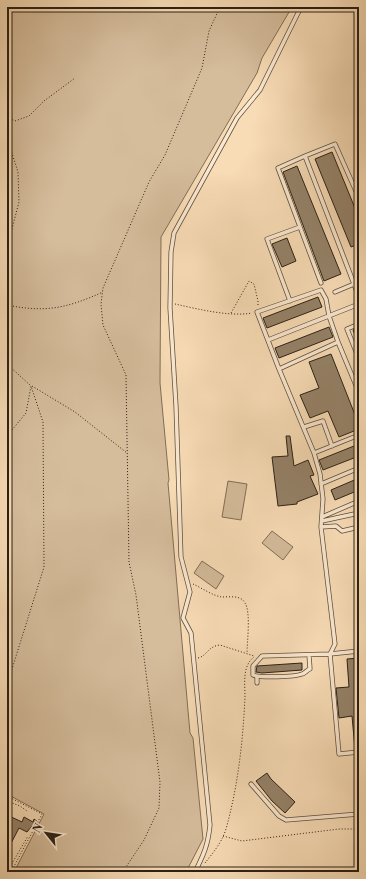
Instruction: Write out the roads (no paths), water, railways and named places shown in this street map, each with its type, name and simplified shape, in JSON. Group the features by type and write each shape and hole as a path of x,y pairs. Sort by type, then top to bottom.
{"lane":[{"path":"195,872 208,842 210,825 192,633 183,618 190,592 181,557 176,406 170,303 171,252 174,233 237,118 260,90 301,7"},
{"path":"321,283 278,168 335,144 359,198"},
{"path":"305,156 359,298"},
{"path":"290,301 267,239 300,227"},
{"path":"335,292 359,282"},
{"path":"359,392 357,382 338,342 329,316 326,299 321,290 257,312 314,453 323,499 321,527 335,644 330,654 339,754 359,752"},
{"path":"268,340 359,304"},
{"path":"359,324 347,329 359,359"},
{"path":"279,369 338,342"},
{"path":"304,427 323,421 332,446"},
{"path":"314,453 359,435"},
{"path":"321,484 359,468"},
{"path":"322,516 359,501"},
{"path":"322,521 359,513"},
{"path":"321,527 336,526 342,531 359,527"},
{"path":"309,655 310,669 302,674 257,677 253,675 253,666 262,656 330,654 359,651"},
{"path":"257,677 257,683"},
{"path":"250,784 279,816 286,820 359,814"}]}
